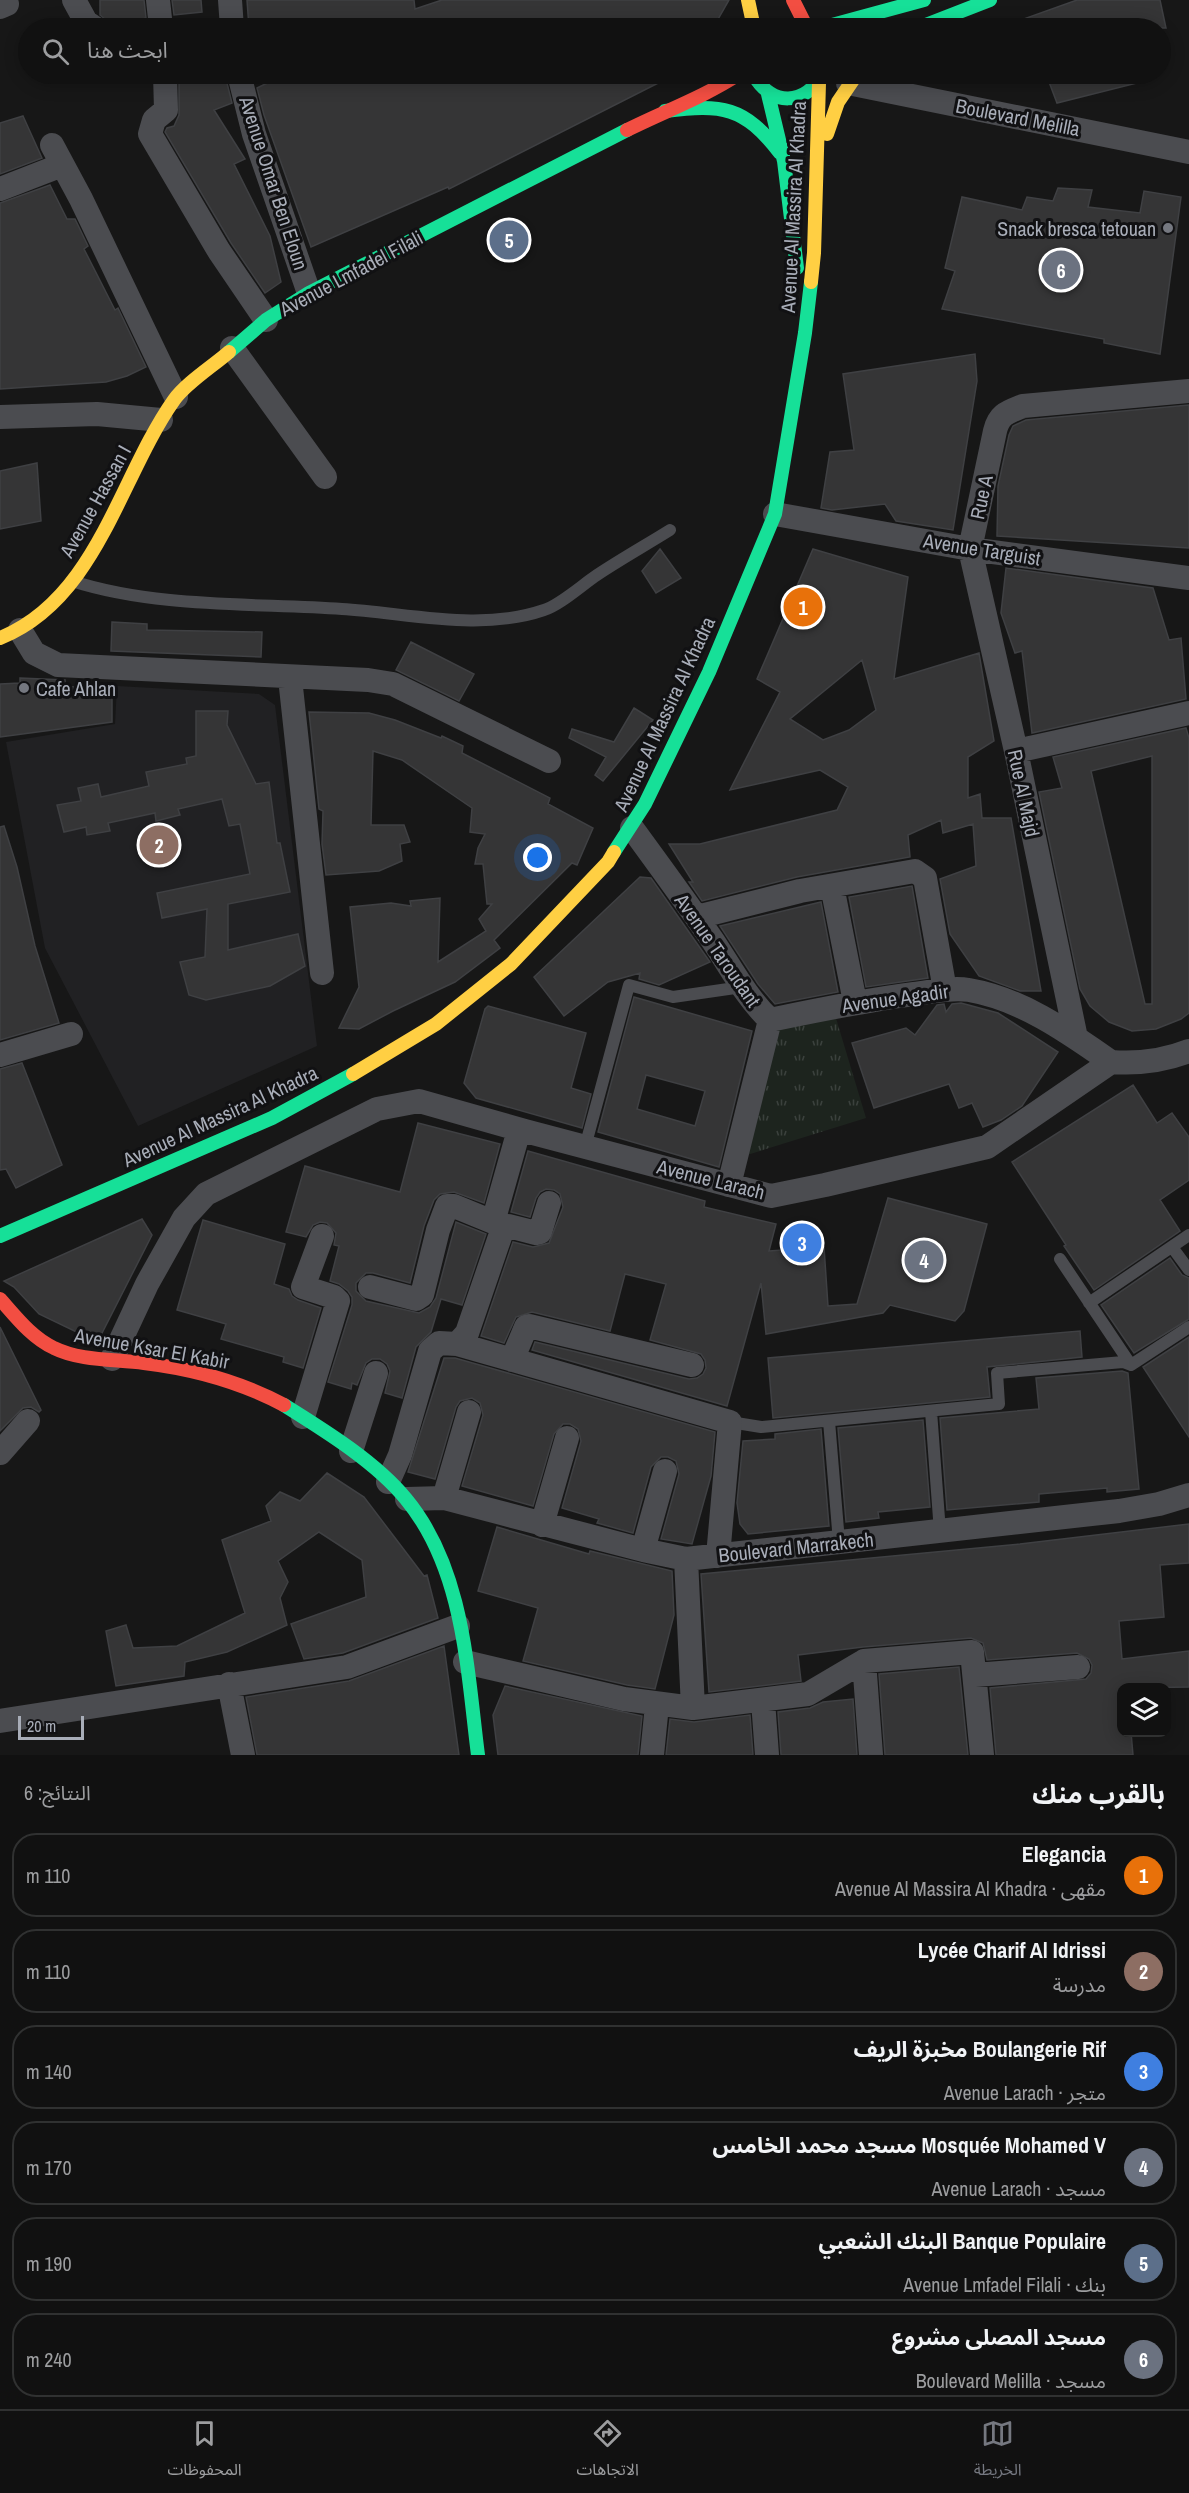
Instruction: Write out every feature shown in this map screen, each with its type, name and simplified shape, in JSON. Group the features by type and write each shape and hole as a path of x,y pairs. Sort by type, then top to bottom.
{"main road":[{"path":"748,0 752,18"},
{"path":"793,0 802,18"},
{"path":"863,18 924,0"},
{"path":"944,18 990,0"},
{"name":"Avenue Lmfadel Filali","path":"161,420 176,397 232,348 266,320 309,293 664,111 712,92 724,84"},
{"name":"Avenue Lmfadel Filali","path":"712,92 754,86 779,99 790,100 812,91 817,84"},
{"name":"Avenue Al Massira Al Khadra","path":"0,1236 272,1118 371,1065 436,1024 511,964 608,862 632,828 645,804 709,672 775,513 805,333 814,253 815,160 821,84"},
{"path":"814,253 825,223 827,135 833,109 848,84"},
{"name":"Avenue Al Massira Al Khadra","path":"754,86 784,161 805,333"},
{"path":"664,111 704,106 728,108 746,118 763,132 781,154"},
{"name":"Avenue Hassan I","path":"10,634 55,602 93,550 161,420"},
{"name":"Avenue Ksar El Kabir","path":"0,1299 28,1329 52,1347 74,1356 196,1371 230,1380 275,1399 351,1451 407,1499 427,1527 442,1557 465,1662 478,1755"}],"street":[{"path":"74,0 84,18"},
{"path":"158,0 160,18"},
{"path":"230,0 231,18"},
{"path":"165,84 166,110 154,120 150,134 219,251 266,320"},
{"name":"Avenue Omar Ben Eloun","path":"242,84 254,134 309,293"},
{"name":"Boulevard Melilla","path":"879,84 1189,152"},
{"path":"0,189 57,155 81,199 176,397"},
{"path":"232,348 325,477"},
{"name":"Rue A","path":"969,549 998,420 1003,414 1023,406 1189,391"},
{"path":"0,417 97,414 161,420"},
{"name":"Avenue Targuist","path":"775,513 969,549 1189,578"},
{"name":"Rue Al Majd","path":"969,549 1016,751 1076,1038"},
{"path":"10,634 34,653 58,665 368,680 393,684 549,761"},
{"path":"290,678 322,973"},
{"path":"1016,751 1189,713"},
{"name":"Avenue Taroudant","path":"632,828 697,917 742,987 770,1020 729,1185"},
{"path":"697,917 800,891 915,871 925,878 945,990"},
{"path":"832,886 855,1002"},
{"name":"Avenue Agadir","path":"770,1020 855,1002 945,990 966,990 992,995 1027,1009 1076,1038 1110,1062"},
{"path":"0,1055 71,1034"},
{"path":"1110,1062 1134,1063 1174,1057 1189,1051"},
{"name":"Avenue Larach","path":"112,1359 147,1284 184,1218 206,1194 376,1109 419,1101 519,1130 771,1196 987,1147 1110,1062"},
{"path":"457,1344 467,1333 499,1224 519,1130"},
{"path":"370,1287 416,1299 422,1296 438,1230 447,1206 454,1206 499,1224 536,1233 540,1232 549,1203"},
{"path":"303,1417 338,1301 334,1297 303,1287 322,1236"},
{"path":"512,1360 524,1330 529,1326 692,1365"},
{"path":"388,1482 400,1455 430,1351 439,1343 457,1344 730,1422 718,1556"},
{"path":"351,1451 376,1373"},
{"path":"444,1498 469,1412"},
{"path":"0,1453 28,1421"},
{"path":"542,1525 567,1438"},
{"path":"644,1550 665,1471"},
{"name":"Boulevard Marrakech","path":"407,1499 444,1498 542,1525 686,1559 1119,1511 1159,1504 1189,1495"},
{"path":"686,1559 693,1707"},
{"path":"0,1721 138,1701 347,1666 458,1626"},
{"path":"465,1662 657,1705 693,1707 763,1701 808,1694 864,1661 972,1652 982,1755"},
{"path":"864,1661 871,1755"},
{"path":"975,1675 1078,1666"},
{"path":"229,1684 243,1755"},
{"path":"763,1701 767,1755"},
{"path":"652,1755 657,1705"}],"lane":[{"path":"863,18 865,3"},
{"path":"71,581 101,590 149,599 352,610 469,620 502,620 546,610 607,568 670,530"},
{"path":"585,1147 629,985 673,997 742,987"},
{"path":"1089,1303 1189,1235"},
{"path":"1172,1247 1189,1270"},
{"path":"1060,1258 1131,1365"},
{"path":"1131,1365 1189,1327"},
{"path":"730,1422 761,1427 999,1404 997,1373 1123,1362 1131,1365"},
{"path":"931,1411 940,1532"},
{"path":"829,1421 839,1542"}],"shaded area":[{"path":"117,686 259,694 275,705 317,1046 138,1126 45,948 6,742 115,724"}],"green space":[{"path":"835,1015 866,1118 747,1155 779,1026"}],"building":[{"path":"100,0 144,0 146,18 104,18 100,15"},
{"path":"172,0 201,0 202,12 174,15"},
{"path":"247,0 414,0 415,9 442,0 729,0 719,18 248,18"},
{"path":"1077,0 1160,0 1164,18 1026,18"},
{"path":"179,84 227,84 232,103 214,110 245,159 234,164 270,236 281,282 265,293 231,243 165,132 167,128 174,126 179,115"},
{"path":"265,84 656,84 449,189 448,187 311,247 264,115 257,88"},
{"path":"1050,84 1133,84 1057,103"},
{"path":"23,116 42,158 0,174 0,123"},
{"path":"50,185 67,219 75,219 88,246 84,249 115,310 118,308 146,367 106,382 0,389 0,203"},
{"path":"1058,188 1092,190 1088,207 1140,213 1144,191 1181,197 1160,354 1104,343 1104,339 942,309 955,271 945,268 962,197 1022,210 1027,197 1053,201"},
{"path":"975,354 977,381 953,530 896,521 885,504 832,510 821,508 830,452 854,450 843,374"},
{"path":"1189,405 1189,548 997,536 998,486 1013,426 1026,420"},
{"path":"37,463 41,521 0,529 0,471"},
{"path":"660,549 681,578 656,593 642,571"},
{"path":"813,549 908,577 894,679 979,653 994,741 968,757 968,798 980,794 982,818 1011,818 1041,991 1020,991 979,976 950,934 940,879 976,866 973,824 943,833 941,820 908,835 910,857 797,877 702,901 669,844 700,844 837,810 848,787 820,770 730,790 780,692 757,679","holes":["862,660 876,710 849,730 823,740 790,719"]},
{"path":"1006,568 1153,588 1169,640 1181,638 1186,699 1032,733 1022,651 1015,653 1001,613"},
{"path":"112,622 147,624 147,630 262,632 261,657 111,651"},
{"path":"411,642 474,674 459,701 396,670"},
{"path":"20,678 65,680 65,686 112,691 112,722 0,737 0,684 20,683"},
{"path":"634,708 653,720 603,781 595,775 606,757 569,738 572,729 614,742"},
{"path":"196,711 228,711 227,725 256,784 269,782 277,843 280,843 290,892 228,904 228,950 298,934 305,966 270,986 206,1000 189,995 180,962 205,957 207,909 162,918 157,893 250,874 240,824 229,826 222,799 178,809 180,815 156,821 155,813 108,823 110,831 87,835 86,827 64,832 57,805 81,801 78,788 98,784 101,797 149,786 146,772 187,764 186,758 196,756"},
{"path":"309,712 369,713 395,720 441,738 442,736 463,746 462,753 550,798 548,804 593,828 577,865 572,863 494,940 500,948 455,982 359,1029 339,1028 359,987 350,907 391,903 411,906 410,901 440,898 438,962 486,931 479,919 492,904 487,904 483,864 475,864 478,848 485,834 470,832 472,808 402,760 373,751 371,825 404,825 410,842 400,844 402,861 379,871 326,875 322,844 323,811 319,809"},
{"path":"1186,728 1189,738 1189,1013 1181,1019 1156,1029 1132,1031 1109,1022 1090,1006 1080,989 1039,792 1062,788 1053,757","holes":["1152,756 1152,1004 1145,1004 1091,771"]},
{"path":"4,826 17,867 35,946 59,1023 0,1040 0,827"},
{"path":"640,877 651,878 710,962 659,985 639,979 640,973 608,982 564,1016 534,977"},
{"path":"912,886 928,978 866,987 849,897"},
{"path":"821,902 838,992 775,1004 758,984 720,926"},
{"path":"634,997 752,1031 719,1167 598,1132","holes":["646,1075 705,1091 695,1126 637,1109"]},
{"path":"961,1003 998,1013 1058,1052 1022,1106 1001,1120 983,1127 972,1103 959,1108 949,1084 874,1108 852,1043 906,1028 915,1035 937,1005 944,1004 946,1012 952,1004"},
{"path":"488,1006 586,1033 571,1088 591,1094 582,1128 476,1098 464,1083 485,1009"},
{"path":"22,1063 62,1165 16,1188 6,1169 0,1170 0,1069"},
{"path":"1133,1085 1157,1123 1172,1113 1189,1137 1189,1180 1160,1200 1180,1231 1094,1290 1012,1162"},
{"path":"418,1123 500,1144 484,1203 454,1192 440,1194 434,1200 424,1226 410,1283 366,1273 356,1283 356,1291 366,1301 419,1313 430,1307 436,1298 456,1222 486,1234 462,1305 441,1299 431,1332 416,1347 402,1398 385,1393 390,1371 387,1364 380,1359 372,1359 366,1363 357,1385 352,1383 351,1389 328,1382 352,1305 352,1297 348,1291 330,1281 339,1246 334,1245 336,1233 327,1223 320,1222 313,1225 306,1237 286,1232 305,1166 400,1192"},
{"path":"528,1151 705,1201 704,1207 776,1224 769,1251 824,1247 828,1306 857,1304 888,1198 987,1224 964,1311 955,1321 890,1305 883,1313 766,1334 761,1283 727,1406 532,1350 535,1342 689,1379 697,1378 706,1368 701,1354 650,1340 666,1284 625,1274 610,1331 532,1312 516,1317 504,1343 481,1336 513,1242 533,1247 549,1243 563,1207 560,1194 546,1189 536,1198 530,1217 511,1212"},
{"path":"142,1219 152,1235 99,1339 89,1338 39,1314 14,1287 4,1281"},
{"path":"203,1220 285,1244 274,1284 289,1289 292,1296 298,1300 321,1308 303,1368 283,1362 284,1357 221,1339 226,1324 177,1310"},
{"path":"1170,1258 1182,1275 1189,1278 1189,1319 1134,1353 1101,1305"},
{"path":"0,1327 41,1410 39,1412 31,1407 23,1408 0,1431"},
{"path":"1080,1331 1082,1357 987,1367 990,1397 773,1418 768,1358"},
{"path":"1189,1337 1189,1437 1143,1367"},
{"path":"444,1358 455,1358 715,1432 711,1476 692,1544 661,1539 679,1474 676,1461 668,1457 661,1457 651,1467 633,1533 597,1523 599,1519 562,1508 581,1441 578,1429 570,1424 563,1424 554,1434 533,1506 462,1486 483,1415 480,1403 472,1398 460,1401 456,1407 435,1479 408,1472"},
{"path":"1122,1371 1128,1373 1139,1489 1107,1492 1107,1488 1039,1494 1039,1502 947,1510 940,1418 1039,1409 1036,1378"},
{"path":"923,1420 930,1507 878,1512 879,1518 846,1522 838,1428"},
{"path":"821,1429 829,1526 748,1534 740,1524 737,1503 743,1441 775,1439 775,1434"},
{"path":"327,1473 364,1497 424,1576 427,1575 438,1618 343,1653 304,1659 291,1624 366,1597 362,1560 319,1532 278,1561 288,1582 280,1598 287,1625 227,1652 185,1662 184,1676 116,1686 106,1631 126,1625 133,1648 177,1646 245,1613 222,1540 271,1521 266,1506 280,1492 300,1501"},
{"path":"1189,1524 1189,1563 1160,1565 1164,1617 1119,1621 1122,1659 1189,1651 1189,1687 1171,1687 1171,1683 1117,1683 1117,1737 1131,1737 1133,1755 996,1755 990,1688 1086,1679 1091,1673 1092,1665 1089,1659 1077,1653 987,1660 983,1643 971,1638 863,1647 798,1655 801,1681 709,1692 701,1574 1020,1544"},
{"path":"497,1527 589,1554 590,1551 672,1571 674,1615 655,1689 627,1685 523,1661 538,1608 478,1591"},
{"path":"444,1646 459,1755 257,1755 246,1697 349,1681"},
{"path":"959,1667 968,1755 885,1755 879,1674"},
{"path":"505,1686 642,1716 638,1755 498,1755 493,1715"},
{"path":"853,1699 857,1755 781,1755 778,1712 810,1708 823,1702"},
{"path":"750,1715 753,1755 666,1755 670,1719 694,1722"}],"traffic: fast":[{"path":"858,18 924,0"},
{"path":"944,18 990,0"},
{"path":"760,84 778,97 788,98 798,97 816,84"},
{"path":"768,94 784,161 797,268"},
{"path":"665,111 702,108 730,112 743,117 755,126 780,153"},
{"path":"229,352 266,320 309,293 627,130"},
{"path":"614,852 645,804 709,672 775,514 805,333 811,282"},
{"path":"0,1236 272,1118 353,1074"},
{"path":"284,1405 349,1447 380,1472 406,1499 425,1527 440,1556 460,1621 478,1755"}],"traffic: slow":[{"path":"748,0 752,18"},
{"path":"811,282 814,253 819,84"},
{"path":"827,134 838,102 850,84"},
{"path":"0,638 33,620 60,595 83,566 103,534 155,431 174,400 192,381 229,352"},
{"path":"353,1074 436,1024 511,964 608,862 614,852"}],"traffic: jam":[{"path":"793,0 802,18"},
{"path":"627,130 722,84"},
{"path":"0,1299 31,1333 46,1344 64,1352 198,1373 250,1389 284,1405"}],"place":[{"name":"Snack bresca tetouan","path":"1168,228"},
{"name":"Banque Populaire البنك الشعبي","path":"509,240"},
{"name":"مسجد المصلى مشروع","path":"1061,270"},
{"name":"Elegancia","path":"803,607"},
{"name":"Cafe Ahlan","path":"24,688"},
{"name":"Lycée Charif Al Idrissi","path":"159,845"},
{"name":"Boulangerie Rif مخبزة الريف","path":"802,1243"},
{"name":"Mosquée Mohamed V مسجد محمد الخامس","path":"924,1260"}]}
